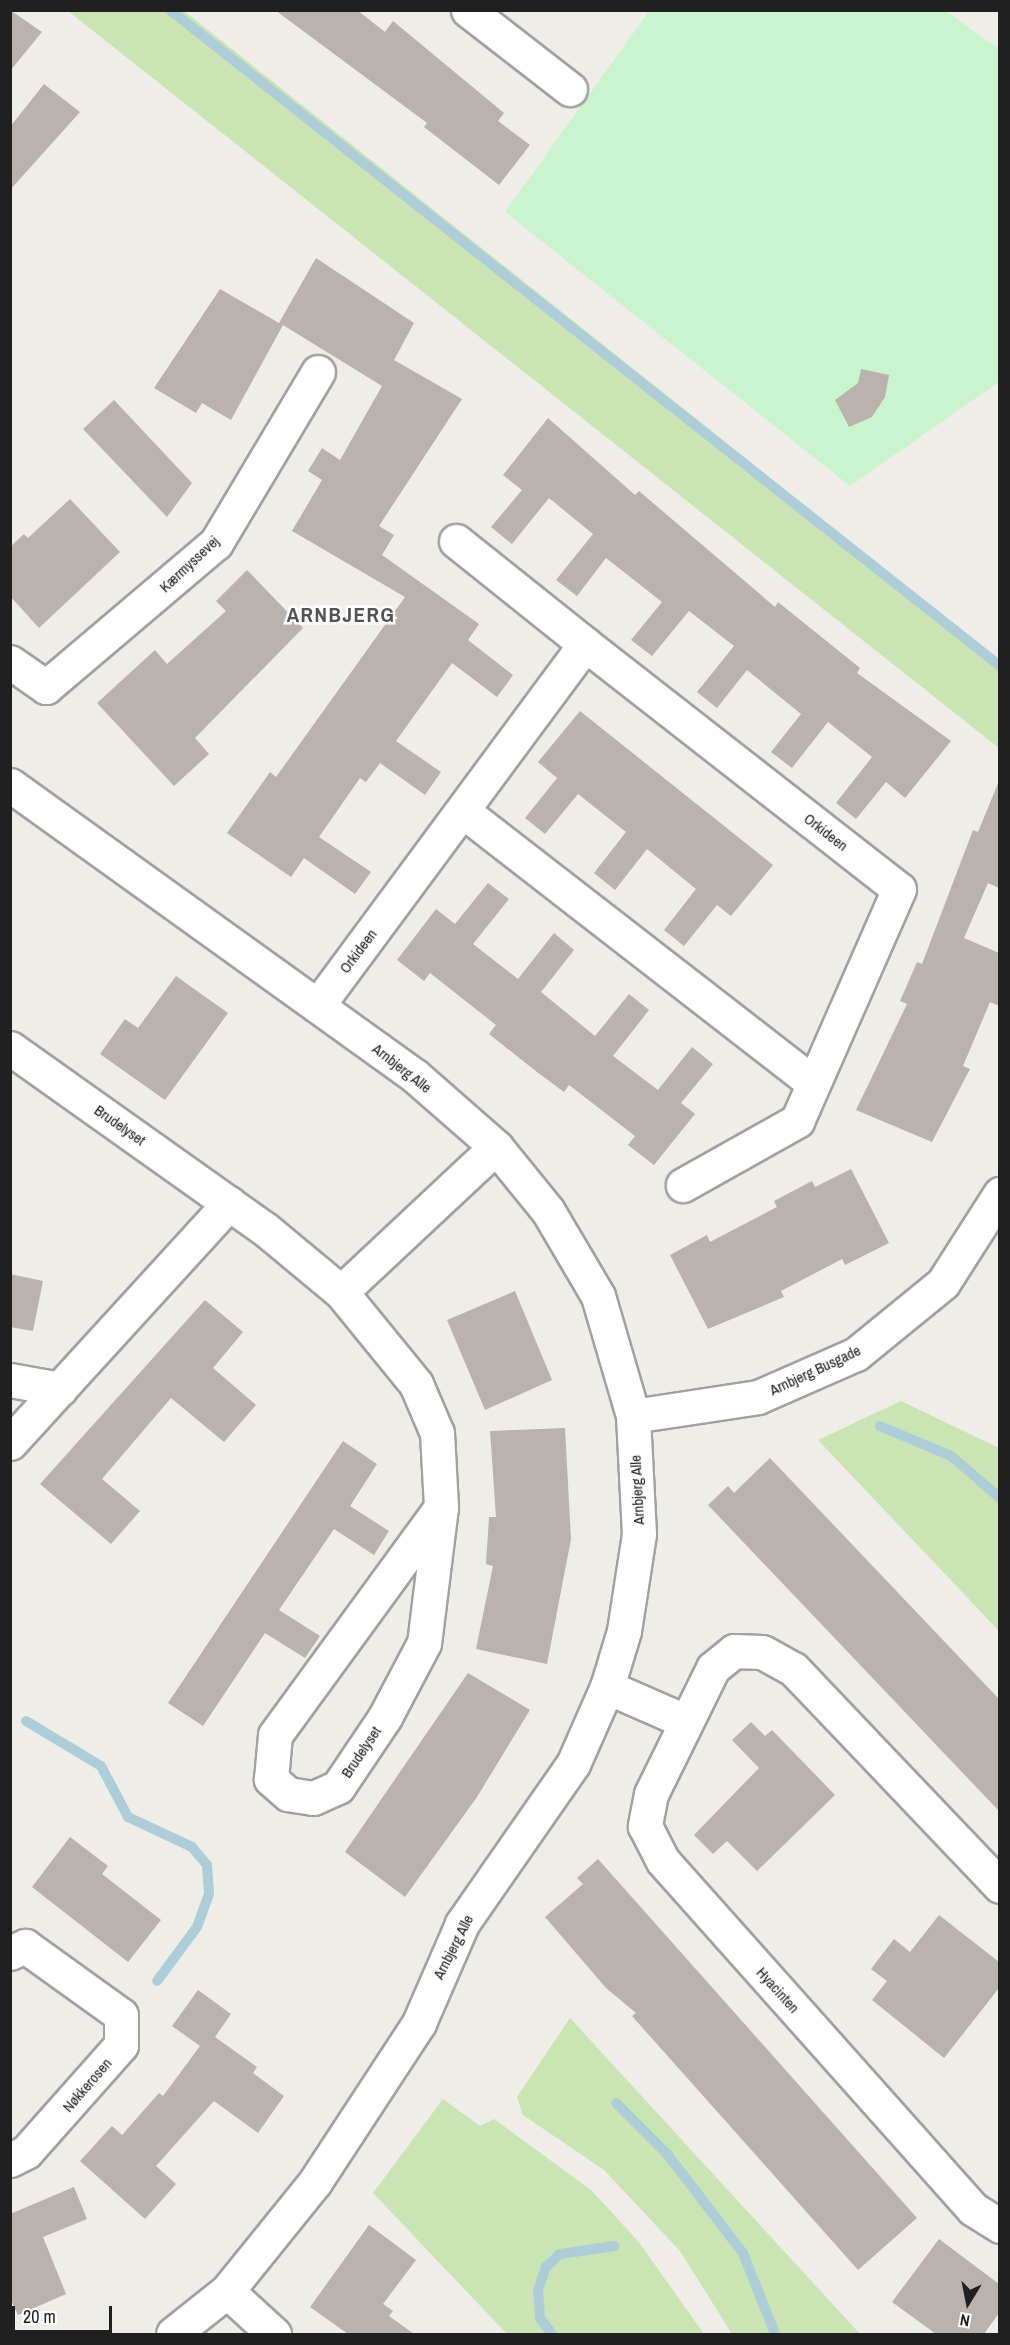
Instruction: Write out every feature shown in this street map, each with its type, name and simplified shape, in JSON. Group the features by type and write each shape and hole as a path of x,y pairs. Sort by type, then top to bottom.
{"street":[{"path":"468,10 570,89"},
{"name":"Kærmyssevej","path":"10,662 46,687 216,543 318,372"},
{"name":"Orkideen","path":"456,541 899,889 797,1121 683,1185"},
{"name":"Orkideen","path":"318,1005 465,812 585,644"},
{"name":"Arnbjerg Alle","path":"10,785 415,1076 496,1147 548,1211 598,1296 633,1416 639,1534 624,1631 607,1687 573,1764 462,1924 408,2042 315,2182 227,2291 173,2334"},
{"path":"465,812 813,1083"},
{"name":"Brudelyset","path":"10,1048 229,1203 341,1292 417,1384 437,1433 441,1507 424,1643 386,1717 338,1787 313,1798 288,1794 271,1779 275,1735 441,1507"},
{"path":"341,1292 496,1147"},
{"name":"Arnbjerg Busgade","path":"633,1416 758,1397 856,1354 943,1283 999,1194"},
{"path":"10,1443 229,1203"},
{"path":"10,1380 60,1389"},
{"name":"Hyacinten","path":"999,1886 793,1669 762,1652 734,1651 713,1668 651,1794 645,1826 663,1861 973,2209 999,2226"},
{"path":"607,1687 685,1721"},
{"name":"Nøkkerosen","path":"10,1953 25,1946 121,2015 122,2045 26,2152 10,2160"},
{"path":"227,2291 274,2334"}],"green space":[{"path":"68,11 184,11 999,660 999,748"},
{"path":"649,11 946,11 999,49 999,382 850,486 505,212"},
{"path":"901,1401 999,1448 999,1631 818,1440"},
{"path":"570,2018 860,2334 732,2334 680,2251 604,2170 523,2115 517,2097"},
{"path":"443,2099 480,2126 494,2119 591,2190 638,2241 704,2334 507,2334 373,2193"}],"building":[{"path":"10,10 42,32 10,71"},
{"path":"275,10 357,10 385,32 393,21 504,113 498,121 530,145 499,185 424,127 427,123"},
{"path":"44,84 80,112 10,190 10,127"},
{"path":"316,258 414,323 394,360 462,399 379,526 394,535 382,555 479,624 468,640 513,675 497,697 452,663 396,741 441,772 425,795 380,763 366,782 360,778 319,837 371,872 355,894 304,858 291,877 227,833 270,772 276,777 405,597 292,531 322,480 308,471 322,448 340,460 382,386 283,325 231,420 202,403 196,413 154,388 220,289 279,323"},
{"path":"861,369 889,375 885,397 872,417 849,427 835,400 858,383"},
{"path":"114,400 192,483 167,517 83,429"},
{"path":"548,418 635,495 639,491 775,607 778,602 860,668 857,673 951,741 905,798 886,782 856,819 836,803 872,757 828,722 792,768 771,752 801,714 747,670 717,708 697,692 734,646 689,611 652,656 631,640 662,602 606,558 577,596 556,580 593,534 549,498 512,544 491,527 522,490 503,475"},
{"path":"70,499 120,552 39,628 10,596 10,547 24,534 28,538"},
{"path":"247,570 303,628 195,738 209,754 174,786 97,703 155,650 167,664 226,611 216,601"},
{"path":"580,711 773,865 731,916 717,905 684,946 664,930 696,889 647,849 615,890 594,873 626,832 578,794 545,834 525,818 557,778 538,762"},
{"path":"999,781 999,888 988,883 964,938 999,953 999,1006 990,1002 963,1066 970,1069 932,1142 856,1110 907,1004 900,1001 917,962 922,964 973,830 978,832"},
{"path":"488,883 509,899 473,944 518,979 554,933 574,950 541,992 595,1036 629,994 649,1010 613,1056 658,1090 692,1047 713,1064 681,1103 695,1114 654,1165 628,1145 635,1136 569,1085 564,1092 489,1034 496,1025 430,973 424,981 397,960 436,909 455,924"},
{"path":"176,976 228,1013 165,1100 100,1054 125,1019 138,1028"},
{"path":"851,1169 889,1243 845,1265 842,1259 781,1291 784,1297 708,1329 670,1255 707,1235 710,1242 777,1207 774,1201 812,1181 815,1187"},
{"path":"10,1274 43,1281 33,1331 10,1327"},
{"path":"515,1291 552,1380 485,1410 447,1320"},
{"path":"205,1300 243,1332 213,1368 256,1405 224,1442 171,1398 102,1479 140,1511 111,1544 40,1484"},
{"path":"565,1428 571,1539 547,1664 476,1649 493,1566 486,1564 489,1517 496,1517 490,1431"},
{"path":"343,1441 377,1464 350,1506 389,1531 374,1555 334,1529 279,1610 320,1636 305,1658 265,1633 203,1726 168,1703"},
{"path":"770,1458 999,1699 999,1811 708,1505 728,1486 734,1493"},
{"path":"468,1673 530,1710 477,1797 405,1897 345,1852"},
{"path":"751,1722 765,1736 772,1730 835,1795 757,1871 727,1841 713,1854 694,1835 759,1768 732,1740"},
{"path":"70,1837 108,1866 102,1874 161,1920 128,1962 32,1887"},
{"path":"598,1859 917,2218 858,2270 632,2016 636,2013 606,1988 545,1917 583,1884 577,1878"},
{"path":"939,1915 999,1962 999,1988 944,2058 872,2000 887,1981 871,1969 894,1939 910,1952"},
{"path":"198,1990 231,2014 215,2037 257,2067 253,2073 284,2096 258,2133 214,2101 156,2166 176,2184 145,2219 80,2161 112,2126 122,2135 159,2093 163,2096 200,2046 172,2026"},
{"path":"74,2187 87,2219 43,2237 66,2294 18,2315 10,2298 10,2214"},
{"path":"369,2225 416,2260 383,2304 393,2311 389,2316 414,2334 348,2334 310,2307"},
{"path":"939,2239 999,2284 999,2313 984,2334 936,2334 892,2302"}],"waterway":[{"path":"170,10 1000,666"},
{"path":"880,1426 951,1456 1000,1498"},
{"path":"26,1721 101,1766 128,1817 192,1847 207,1865 209,1894 197,1927 157,1981"},
{"path":"616,2103 668,2155 743,2253 775,2334"},
{"path":"552,2334 540,2318 538,2290 546,2267 560,2254 614,2246"}],"district":[{"name":"ARNBJERG","path":"341,615"}]}
